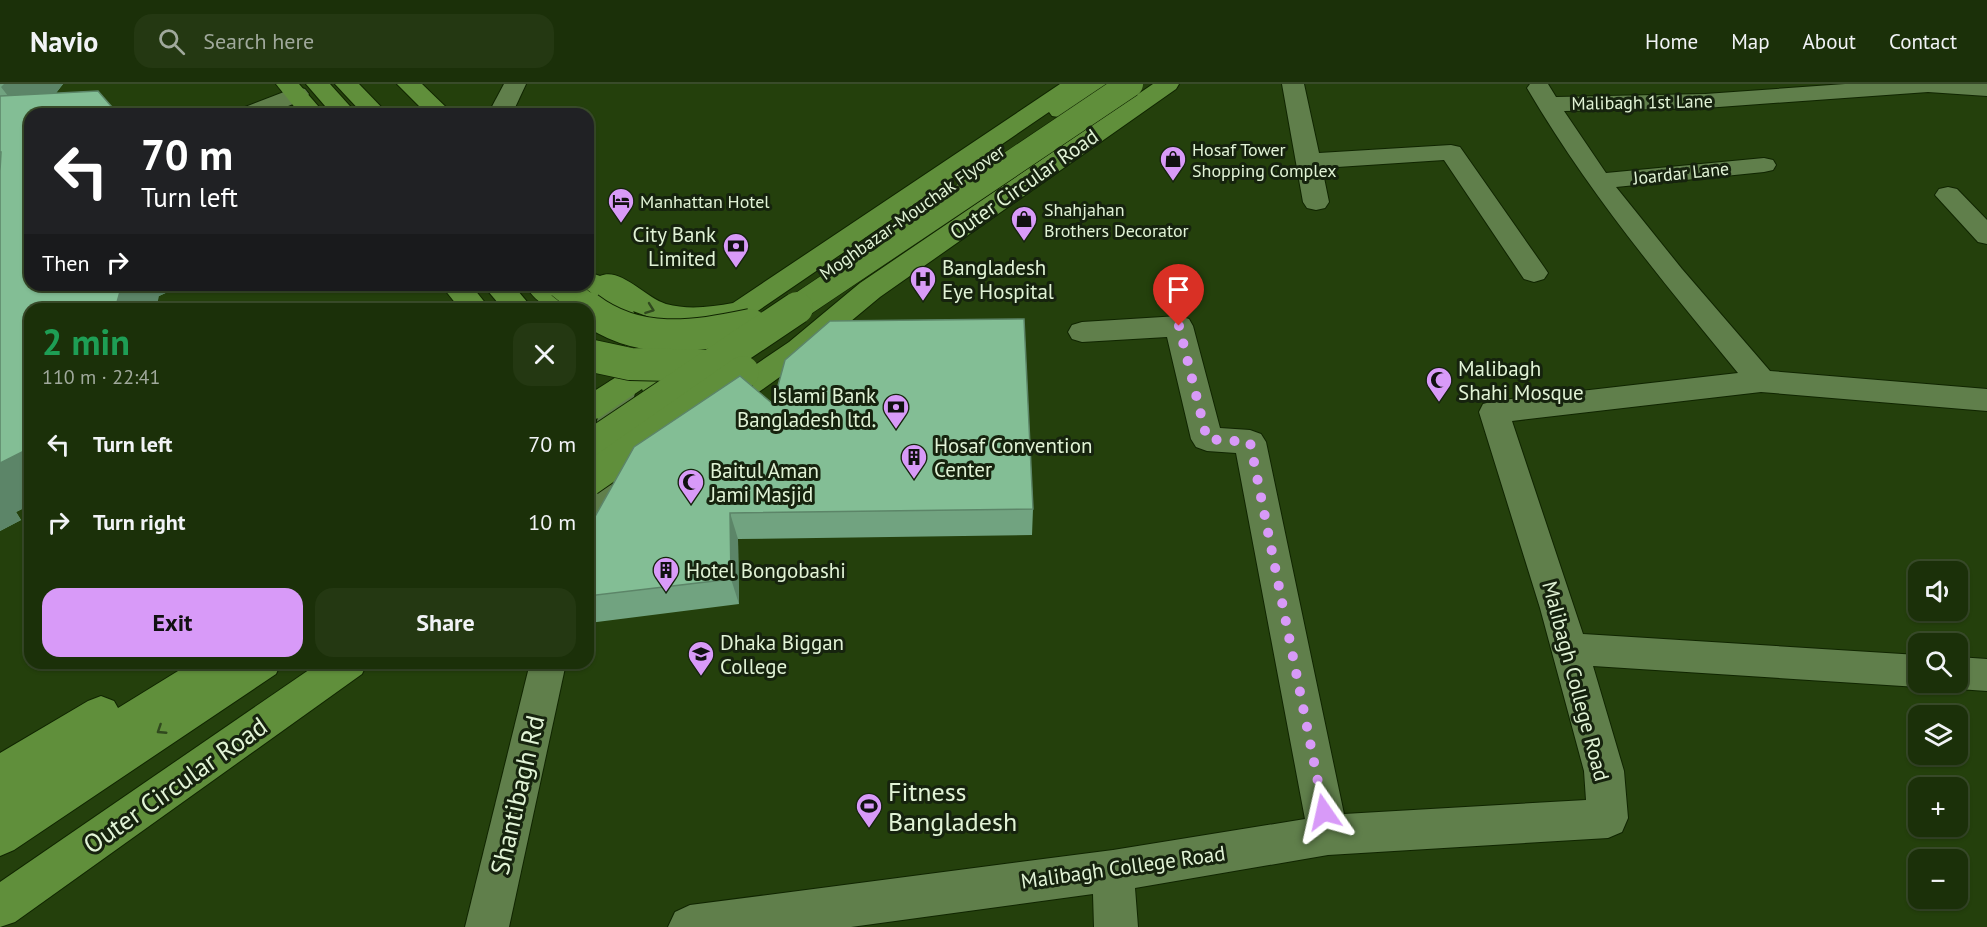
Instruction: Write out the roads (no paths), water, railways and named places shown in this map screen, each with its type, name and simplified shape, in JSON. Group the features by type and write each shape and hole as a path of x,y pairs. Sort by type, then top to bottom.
{"main road":[{"path":"346,84 370,108"},
{"path":"374,84 394,108"},
{"path":"408,84 434,108"},
{"name":"Outer Circular Road","path":"594,491 752,334 1075,84"},
{"name":"Moghbazar-Mouchak Flyover","path":"594,324 609,333 661,344 705,345 752,334 1004,147 1102,84"},
{"name":"Moghbazar-Mouchak Flyover","path":"594,444 752,334 1130,84"},
{"name":"Outer Circular Road","path":"655,382 752,334 1040,152 1142,84"},
{"name":"Outer Circular Road","path":"594,492 799,349 870,290 1168,84"},
{"path":"301,87 310,108"},
{"path":"301,87 335,108"},
{"path":"594,266 643,307 685,317 710,317 752,334"},
{"path":"594,287 622,315 637,337 655,382 659,419 656,448"},
{"path":"460,291 471,303"},
{"path":"502,291 514,303"},
{"path":"546,291 562,303"},
{"path":"568,291 584,303"},
{"path":"594,310 613,324 644,333 752,334"},
{"path":"594,429 687,367 752,334"},
{"path":"594,356 630,364 687,367"},
{"path":"594,382 621,389"},
{"path":"594,406 621,389 655,382 736,393"},
{"path":"0,775 171,669"},
{"path":"0,804 213,669"},
{"path":"0,836 253,669"},
{"name":"Outer Circular Road","path":"0,880 311,669"},
{"name":"Outer Circular Road","path":"0,907 340,669"}],"street":[{"path":"503,108 515,84"},
{"path":"1293,84 1316,202"},
{"name":"Malibagh 1st Lane","path":"1543,94 1705,101 1928,85 1987,89"},
{"path":"260,108 301,87"},
{"path":"1543,94 1566,135 1598,181 1761,381 1987,400"},
{"path":"1309,161 1451,152 1534,273"},
{"name":"Joardar Lane","path":"1598,181 1764,165"},
{"path":"1948,195 1987,236"},
{"path":"1082,332 1179,326 1207,439 1250,442 1328,835"},
{"name":"Malibagh College Road","path":"690,927 1113,871 1328,835 1608,818 1605,771 1570,649 1494,412 1761,381"},
{"path":"594,481 621,389"},
{"path":"1570,649 1908,670"},
{"name":"Shantibagh Rd","path":"487,927 547,669"},
{"path":"1968,674 1987,675"},
{"path":"1113,871 1116,927"}],"place":[{"name":"Hosaf Tower Shopping Complex","path":"1173,182"},
{"name":"Manhattan Hotel","path":"621,224"},
{"name":"Shahjahan Brothers Decorator","path":"1024,242"},
{"name":"City Bank Limited","path":"736,269"},
{"name":"Bangladesh Eye Hospital","path":"923,302"},
{"name":"Malibagh Shahi Mosque","path":"1439,403"},
{"name":"Islami Bank Bangladesh ltd.","path":"896,430"},
{"name":"Hosaf Convention Center","path":"914,480"},
{"name":"Baitul Aman Jami Masjid","path":"691,505"},
{"name":"Hotel Bongobashi","path":"666,593"},
{"name":"Dhaka Biggan College","path":"701,677"},
{"name":"Fitness Bangladesh","path":"869,829"}]}
